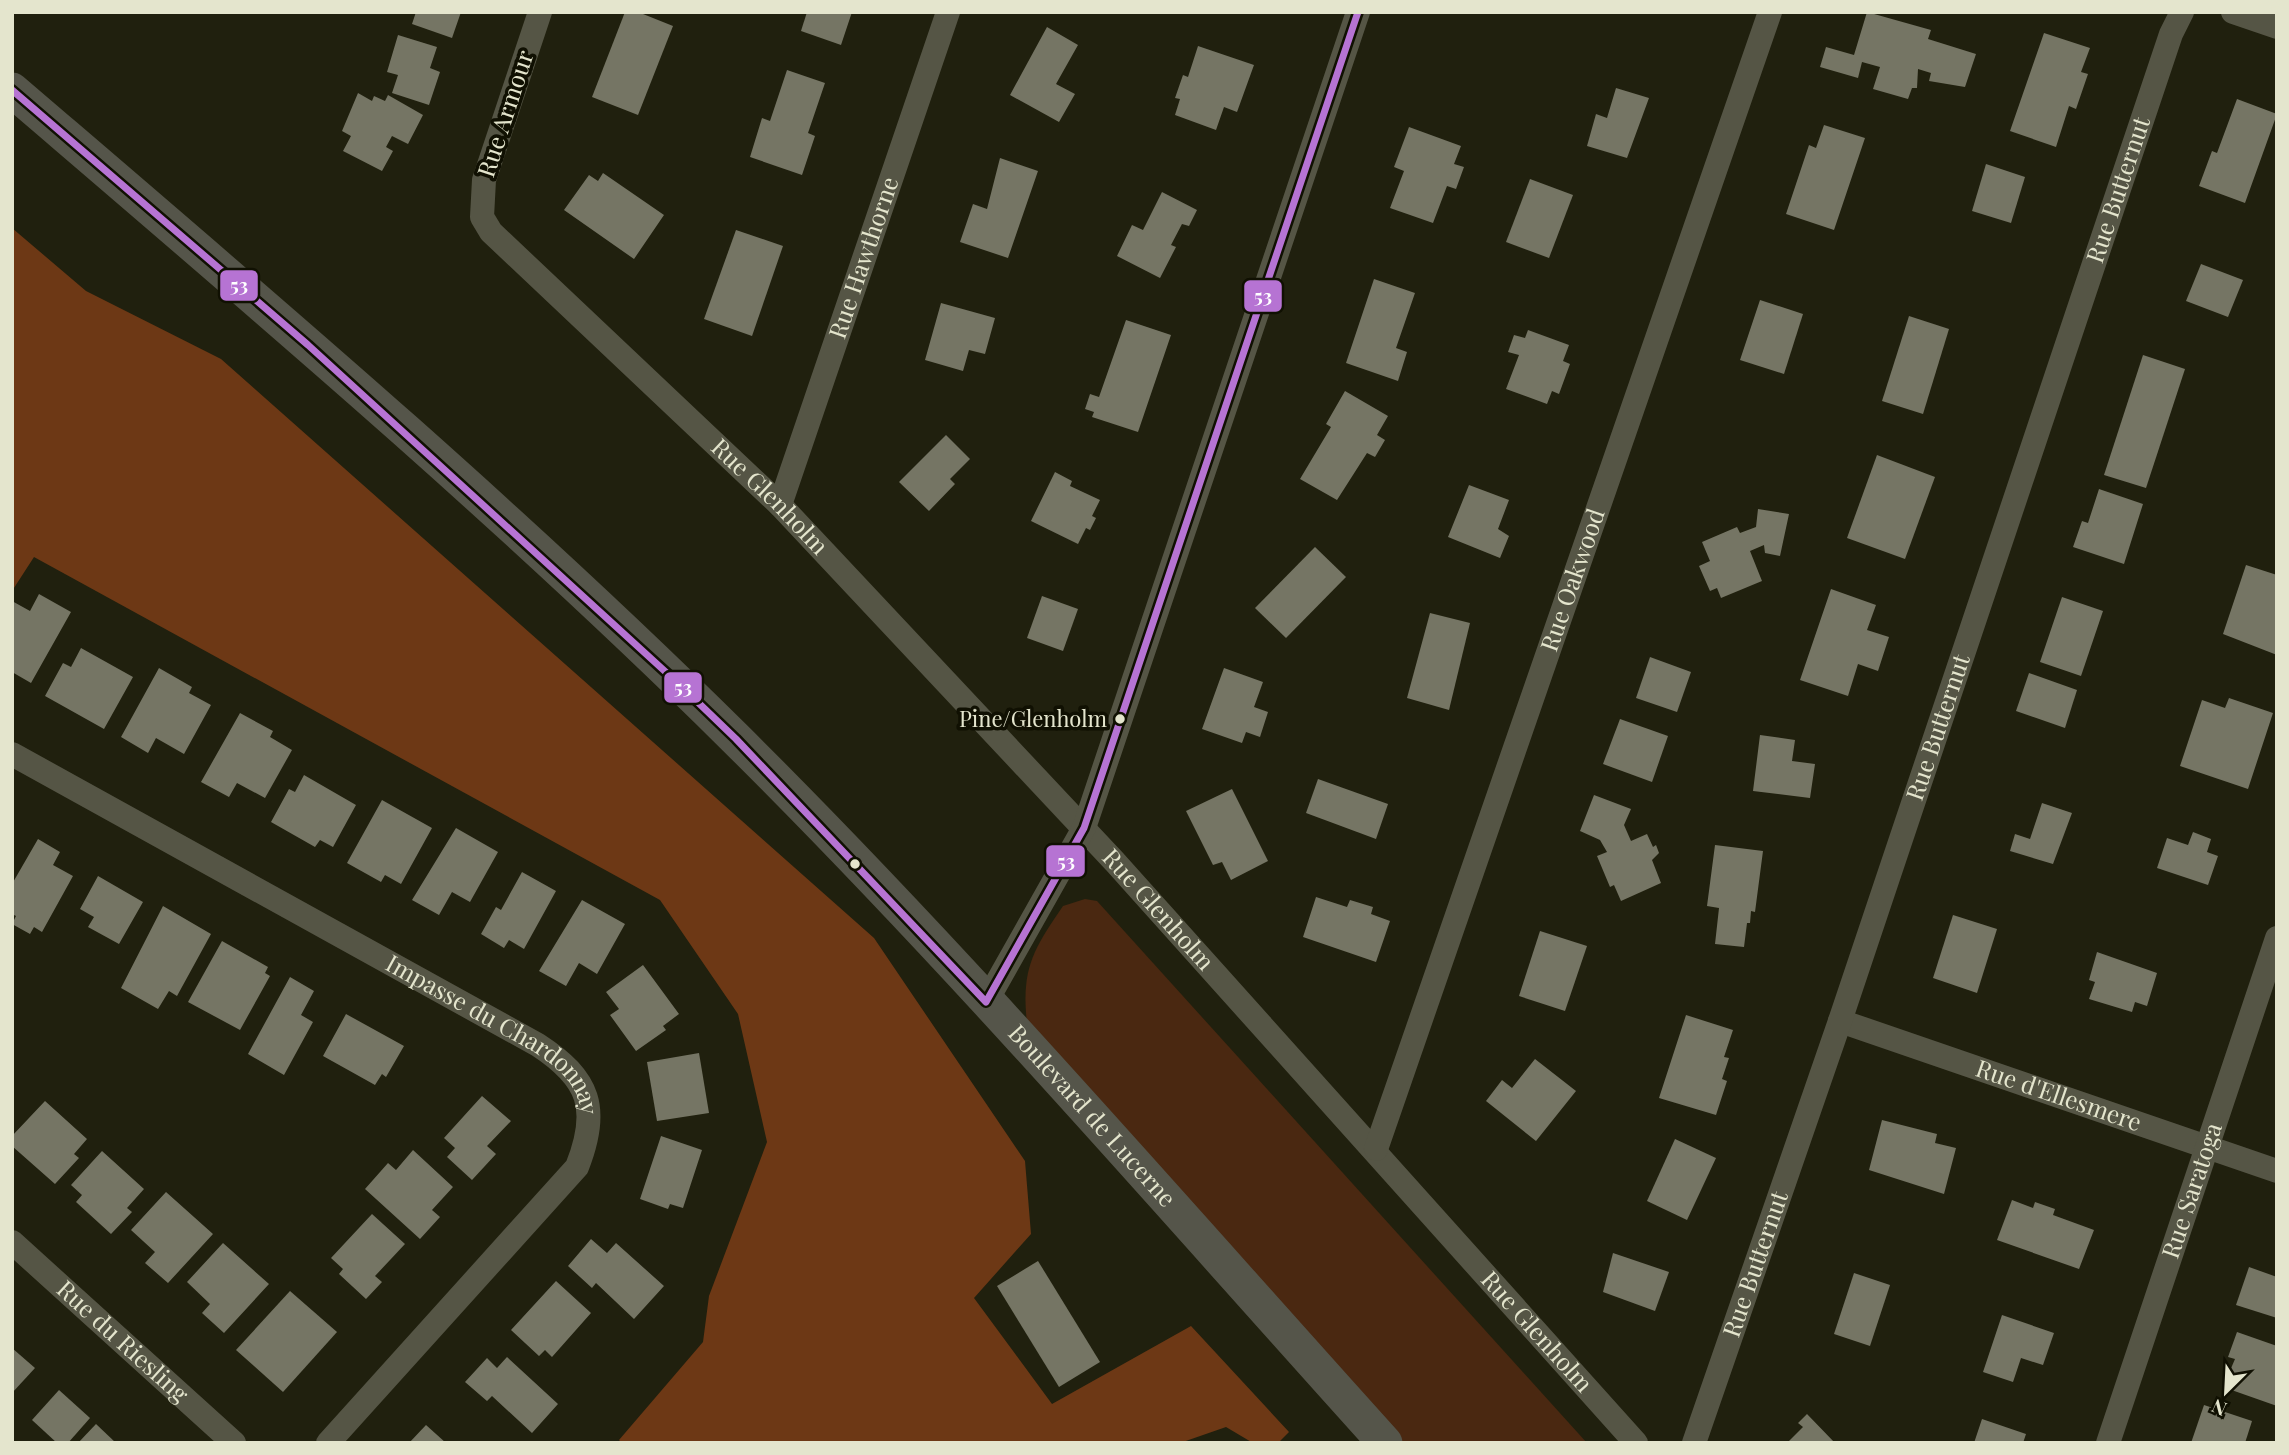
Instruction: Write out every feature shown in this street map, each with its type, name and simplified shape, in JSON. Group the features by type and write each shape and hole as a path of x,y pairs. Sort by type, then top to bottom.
{"main road":[{"name":"Boulevard de Lucerne","path":"12,90 319,355 681,686 803,809 986,1002 1385,1443"}],"street":[{"name":"Rue Armour","path":"482,217 484,180 540,12"},
{"name":"Rue Hawthorne","path":"780,505 948,12"},
{"path":"986,1002 1084,828 1358,12"},
{"name":"Rue Oakwood","path":"1376,1149 1770,12"},
{"name":"Rue Butternut","path":"1694,1443 1840,1021 2166,47 2182,12"},
{"path":"2233,12 2277,27"},
{"name":"Rue Glenholm","path":"482,217 501,244 780,505 1084,828 1376,1149 1636,1443"},
{"name":"Impasse du Chardonnay","path":"12,754 538,1045 560,1059 577,1077 587,1097 590,1118 587,1141 577,1167 328,1443"},
{"name":"Rue Saratoga","path":"2108,1443 2277,938"},
{"name":"Rue d'Ellesmere","path":"1840,1021 2277,1171"},
{"name":"Rue du Riesling","path":"12,1242 234,1443"}],"shaded area":[{"path":"12,228 86,291 221,359 874,938 1025,1161 1031,1234 974,1298 1052,1404 1191,1326 1289,1432 1278,1443 1253,1443 1226,1427 1180,1443 622,1443 619,1440 703,1342 709,1296 767,1142 738,1014 660,900 34,557 12,591"},
{"path":"1085,899 1097,901 1587,1443 1390,1443 1027,1023 1026,988 1037,948 1063,906"}],"building":[{"path":"416,12 461,12 452,38 412,24"},
{"path":"625,12 638,12 673,26 638,115 592,97"},
{"path":"807,12 852,12 841,45 801,31"},
{"path":"1867,12 1931,30 1928,39 1976,54 1965,87 1929,81 1931,73 1918,69 1917,88 1912,88 1908,99 1873,89 1880,67 1862,62 1858,78 1820,67 1826,47 1854,55"},
{"path":"1047,27 1078,45 1056,84 1075,94 1059,122 1010,95"},
{"path":"2044,33 2090,48 2081,72 2088,74 2076,109 2069,106 2056,147 2010,131"},
{"path":"398,35 437,47 430,68 440,72 429,105 392,93 398,75 387,72"},
{"path":"1198,46 1254,65 1237,112 1224,107 1216,130 1175,115 1180,99 1175,98 1183,75 1188,77"},
{"path":"787,70 825,83 808,133 815,136 802,175 750,157 762,118 770,121"},
{"path":"1616,88 1649,98 1627,158 1587,146 1596,114 1607,118"},
{"path":"358,93 372,101 374,96 385,101 388,95 423,115 408,144 392,136 386,147 393,151 382,171 343,151 351,136 342,131"},
{"path":"2237,99 2277,114 2245,203 2199,186 2212,151 2217,153"},
{"path":"1824,125 1865,138 1834,230 1786,214 1809,145 1816,148"},
{"path":"1409,127 1461,146 1454,164 1464,167 1456,189 1447,186 1433,223 1390,208 1404,171 1394,167"},
{"path":"1000,158 1038,171 1008,258 960,242 973,204 987,209"},
{"path":"1986,164 2025,177 2011,223 1972,211"},
{"path":"603,173 664,215 634,259 564,210 589,175 598,181"},
{"path":"1530,179 1573,195 1549,258 1506,242"},
{"path":"1162,192 1197,210 1189,226 1182,224 1171,245 1176,247 1160,278 1117,256 1132,225 1143,230"},
{"path":"736,230 783,246 752,336 704,319"},
{"path":"2201,264 2243,280 2228,317 2186,301"},
{"path":"1374,279 1415,293 1396,348 1407,352 1398,381 1346,363"},
{"path":"1760,300 1803,314 1784,374 1740,360"},
{"path":"941,303 995,318 985,354 969,350 963,371 925,360"},
{"path":"1909,316 1949,329 1923,414 1882,401"},
{"path":"1126,320 1171,335 1138,432 1092,417 1094,412 1085,409 1090,394 1099,397"},
{"path":"1528,330 1569,345 1563,361 1570,364 1559,394 1552,391 1547,404 1506,389 1519,355 1508,352 1514,335 1525,338"},
{"path":"2143,355 2185,369 2146,488 2104,475"},
{"path":"1345,391 1388,416 1377,435 1385,440 1375,457 1367,453 1337,500 1300,479 1331,427 1326,424"},
{"path":"946,435 970,459 950,479 955,484 929,511 899,482"},
{"path":"1877,455 1935,477 1905,559 1847,538"},
{"path":"1055,472 1072,481 1070,486 1100,500 1092,516 1096,518 1090,530 1086,528 1078,544 1031,521"},
{"path":"1469,485 1509,500 1498,529 1509,536 1500,558 1448,537"},
{"path":"2099,489 2143,504 2124,564 2073,547 2082,521 2088,523"},
{"path":"1758,509 1789,514 1780,556 1765,553 1764,545 1750,551 1762,581 1721,598 1717,588 1710,591 1699,566 1710,561 1702,542 1737,527 1740,533 1756,527"},
{"path":"1315,547 1346,577 1286,638 1255,608"},
{"path":"2246,565 2277,575 2277,655 2223,634"},
{"path":"1831,589 1876,605 1867,630 1889,637 1878,671 1858,664 1848,696 1800,680"},
{"path":"39,594 71,612 31,683 12,672 12,601 30,611"},
{"path":"1042,596 1078,609 1063,651 1027,638"},
{"path":"2062,597 2103,611 2081,676 2040,662"},
{"path":"1430,613 1470,623 1449,710 1407,698"},
{"path":"81,648 133,677 104,729 45,696 63,663 71,667"},
{"path":"1650,657 1691,672 1677,712 1636,698"},
{"path":"159,668 192,687 189,693 211,705 184,754 156,738 148,753 121,737"},
{"path":"1224,668 1263,682 1254,707 1268,712 1260,737 1246,732 1242,743 1202,729"},
{"path":"2029,673 2077,690 2065,728 2016,711"},
{"path":"2229,698 2273,713 2248,789 2180,766 2202,700 2225,708"},
{"path":"240,713 273,731 270,737 292,750 265,798 237,783 229,797 201,782"},
{"path":"1620,719 1668,736 1652,782 1603,764"},
{"path":"1760,735 1795,740 1792,761 1815,764 1810,798 1753,791"},
{"path":"304,775 356,805 333,847 320,840 315,847 271,822 289,789 295,792"},
{"path":"1318,779 1388,804 1376,839 1306,813"},
{"path":"1232,789 1268,861 1231,880 1222,862 1213,865 1186,811"},
{"path":"1594,795 1631,809 1624,825 1631,841 1647,834 1653,847 1656,845 1659,853 1652,860 1661,883 1621,901 1614,885 1610,887 1597,856 1607,852 1600,840 1580,831"},
{"path":"382,800 432,828 401,884 385,875 381,882 347,863"},
{"path":"2042,803 2072,813 2053,864 2010,851 2015,834 2030,839"},
{"path":"456,828 498,852 470,902 452,892 439,915 412,900"},
{"path":"2193,832 2211,839 2207,852 2218,856 2208,885 2157,868 2167,838 2188,845"},
{"path":"38,839 60,852 53,865 73,876 42,932 34,927 30,934 12,924 16,916 12,914 12,884"},
{"path":"1715,845 1763,851 1755,912 1751,911 1750,923 1747,923 1744,947 1715,944 1719,908 1707,906"},
{"path":"522,872 556,891 524,949 509,940 504,948 481,934 496,907 501,910"},
{"path":"98,876 143,902 119,944 88,927 94,917 80,909"},
{"path":"1316,897 1347,907 1350,900 1373,907 1371,914 1390,921 1376,962 1303,937"},
{"path":"582,900 625,924 597,974 579,963 566,986 539,971"},
{"path":"163,906 211,934 177,996 169,991 158,1009 121,988"},
{"path":"1953,915 1997,929 1977,993 1933,978"},
{"path":"1540,931 1587,946 1565,1011 1519,996"},
{"path":"222,941 268,967 265,973 270,976 240,1030 188,1002"},
{"path":"2097,952 2157,973 2147,1006 2135,1002 2132,1012 2089,999 2095,982 2089,980"},
{"path":"643,965 679,1014 663,1026 666,1030 636,1051 610,1015 619,1009 606,992"},
{"path":"290,977 314,991 301,1015 313,1022 284,1075 248,1054"},
{"path":"346,1014 404,1046 386,1077 382,1074 375,1085 323,1056"},
{"path":"1686,1015 1733,1030 1724,1057 1729,1058 1722,1079 1727,1081 1716,1115 1659,1098"},
{"path":"699,1053 709,1113 657,1121 647,1062"},
{"path":"1535,1059 1576,1091 1536,1141 1486,1101 1502,1080 1512,1088"},
{"path":"482,1096 511,1121 487,1146 496,1154 472,1180 447,1157 455,1148 444,1138"},
{"path":"45,1101 87,1139 74,1154 79,1158 55,1184 12,1146 12,1136"},
{"path":"1882,1120 1937,1134 1935,1143 1956,1148 1944,1194 1869,1170"},
{"path":"661,1136 702,1150 683,1208 670,1204 668,1209 640,1199"},
{"path":"1675,1139 1716,1158 1687,1220 1647,1201"},
{"path":"413,1150 453,1187 432,1210 440,1217 420,1239 365,1189 388,1163 396,1170"},
{"path":"102,1151 144,1189 127,1208 132,1212 111,1234 76,1202 82,1195 71,1185"},
{"path":"166,1192 213,1234 168,1283 145,1263 155,1252 131,1230"},
{"path":"2012,1200 2033,1208 2035,1202 2055,1209 2053,1215 2094,1230 2079,1269 1997,1240"},
{"path":"372,1214 405,1244 375,1276 382,1282 366,1299 339,1274 343,1269 331,1258"},
{"path":"591,1239 607,1253 616,1243 664,1286 634,1319 596,1283 592,1288 568,1266"},
{"path":"223,1243 269,1284 224,1333 202,1313 210,1304 187,1282"},
{"path":"1613,1253 1669,1272 1655,1311 1603,1292"},
{"path":"1038,1261 1100,1362 1059,1387 997,1286"},
{"path":"2249,1267 2277,1277 2277,1318 2236,1305"},
{"path":"1854,1273 1890,1285 1870,1346 1834,1334"},
{"path":"556,1281 591,1313 552,1357 545,1350 539,1356 511,1330"},
{"path":"290,1291 337,1332 283,1392 236,1350"},
{"path":"2002,1315 2054,1333 2043,1365 2021,1358 2013,1382 1983,1372"},
{"path":"2237,1332 2277,1346 2277,1406 2223,1387 2235,1359 2228,1357"},
{"path":"12,1348 35,1368 12,1393"},
{"path":"507,1357 558,1404 532,1433 492,1396 487,1401 465,1382 487,1358 497,1368"},
{"path":"59,1390 90,1418 68,1443 57,1443 32,1420"},
{"path":"2204,1405 2252,1421 2245,1443 2191,1443"},
{"path":"1807,1414 1835,1443 1787,1443 1803,1427 1798,1423"},
{"path":"1982,1419 2026,1434 2023,1443 1974,1443"},
{"path":"96,1424 116,1443 78,1443"},
{"path":"426,1425 446,1443 409,1443"}],"transit line":[{"name":"53","path":"12,90 308,345 681,686 736,739 986,1002 1084,828 1358,12"}],"place":[{"name":"Pine/Glenholm","path":"1120,719"}]}
